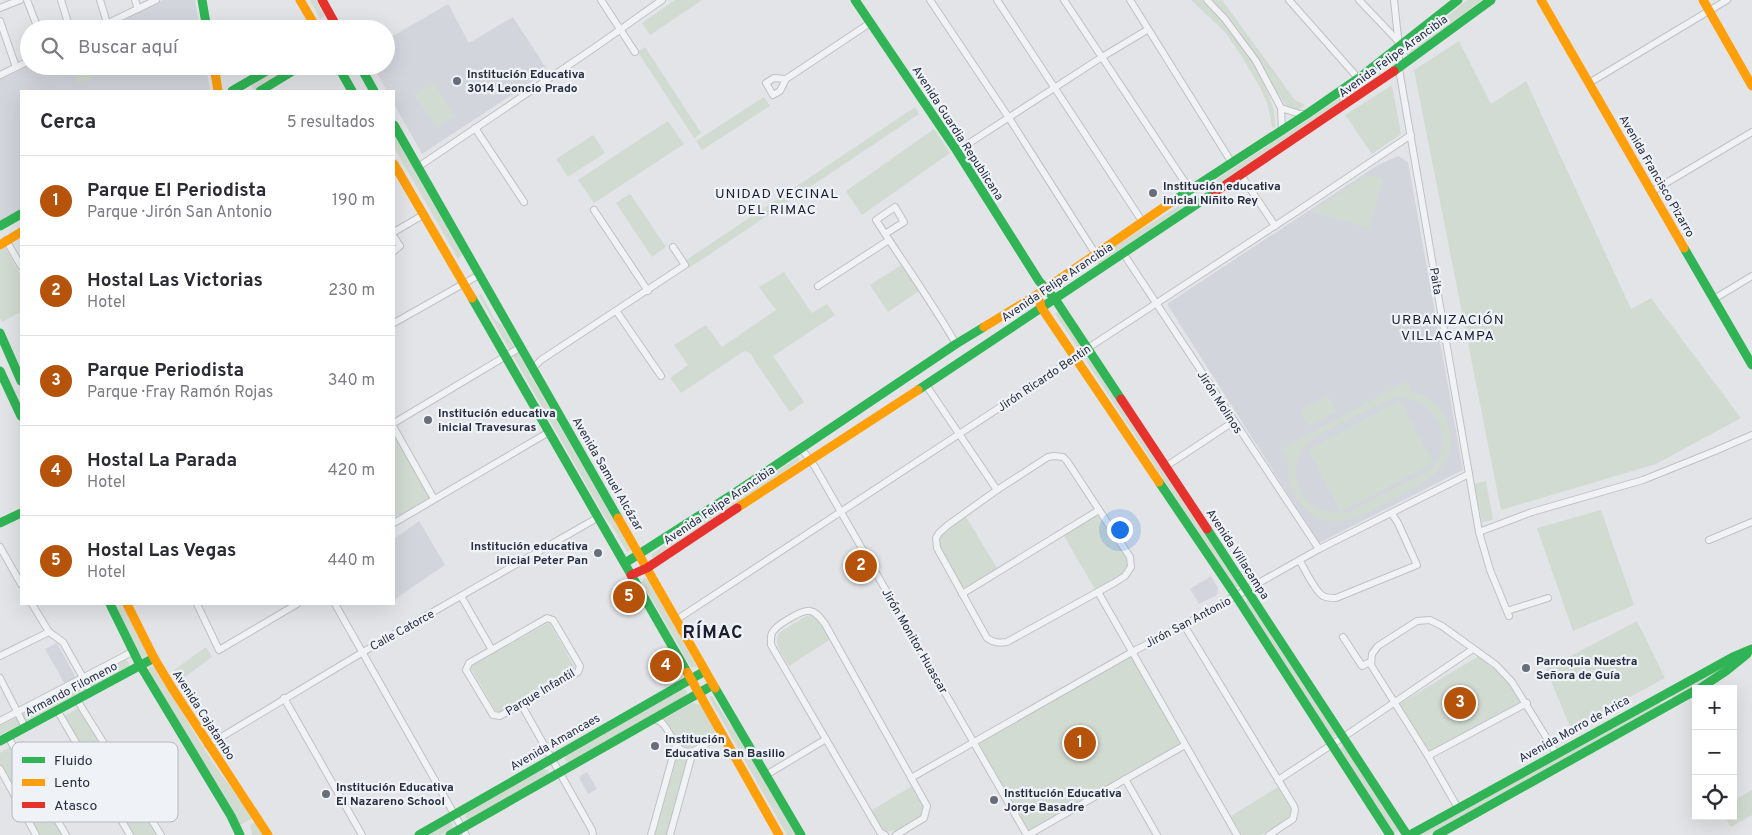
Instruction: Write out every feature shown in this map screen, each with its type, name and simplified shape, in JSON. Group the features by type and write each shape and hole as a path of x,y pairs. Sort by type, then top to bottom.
{"main road":[{"path":"202,0 205,20"},
{"path":"300,0 312,20"},
{"path":"322,0 333,20"},
{"name":"Avenida Felipe Arancibia","path":"624,563 956,344 1042,292 1142,221 1282,131 1358,78 1399,44 1458,0"},
{"name":"Avenida Felipe Arancibia","path":"632,575 647,568 810,459 926,385 1241,175 1399,69 1491,0"},
{"name":"Avenida Francisco Pizarro","path":"1540,0 1752,365"},
{"path":"1702,0 1752,86"},
{"name":"Avenida Guardia Republicana","path":"858,1 870,23 957,151 1039,281 1042,292"},
{"path":"215,75 218,90"},
{"path":"238,90 261,75"},
{"path":"262,90 286,75"},
{"path":"343,75 351,90"},
{"path":"365,75 373,90"},
{"name":"Avenida Samuel Alcázar","path":"395,127 713,685 801,835"},
{"path":"395,167 597,518 632,575 776,834"},
{"path":"0,226 20,215"},
{"path":"3,242 20,233"},
{"name":"Avenida Villacampa","path":"1390,835 1236,596 1041,307 1042,292 1055,299 1409,835"},
{"path":"0,334 20,379"},
{"path":"0,371 18,402"},
{"path":"0,524 20,514"},
{"path":"111,605 140,666 231,816 240,835"},
{"name":"Avenida Cajatambo","path":"128,605 154,658 208,745 268,835"},
{"name":"Avenida Morro de Arica","path":"1705,685 1726,671 1752,649"},
{"name":"Avenida Morro de Arica","path":"1409,835 1664,694 1733,657 1752,649"},
{"name":"Armando Filomeno","path":"4,739 154,658"},
{"name":"Avenida Amancaes","path":"419,835 705,671"},
{"path":"450,835 464,832 560,772 713,685"},
{"name":"Avenida Morro de Arica","path":"1437,835 1692,693"},
{"path":"1664,694 1671,705"}],"street":[{"path":"0,8 20,0"},
{"path":"27,0 35,20"},
{"path":"61,0 67,20"},
{"path":"100,0 106,20"},
{"path":"135,0 138,9"},
{"path":"115,20 156,0"},
{"path":"601,0 635,52"},
{"path":"418,166 662,0"},
{"path":"930,0 1009,118 1095,253"},
{"path":"997,0 1142,221"},
{"path":"1064,0 1198,202"},
{"path":"1130,0 1147,30 1232,163"},
{"path":"1207,0 1225,19 1248,49 1282,108 1282,131"},
{"path":"1289,0 1358,78"},
{"path":"1359,0 1399,44"},
{"name":"Paita","path":"1394,0 1399,44 1399,69 1479,532 1490,570 1508,614 1548,598"},
{"path":"1589,83 1727,0"},
{"path":"0,21 16,67"},
{"path":"786,79 870,23"},
{"path":"957,151 1147,30"},
{"path":"0,75 20,65"},
{"path":"1282,108 1300,114 1307,114"},
{"path":"475,128 524,202"},
{"path":"1651,192 1752,132"},
{"name":"Jirón Ricardo Bentin","path":"676,620 960,435 1411,134"},
{"path":"1241,175 1275,226"},
{"path":"818,286 887,237 904,222 895,207 876,220 887,237 956,344"},
{"path":"594,210 648,291"},
{"path":"395,231 423,215"},
{"path":"395,238 400,246 395,250"},
{"path":"3,242 20,265"},
{"path":"533,368 541,360 618,312 685,266 672,247"},
{"name":"Jirón Molinos","path":"1123,253 1319,550"},
{"path":"395,322 479,274"},
{"path":"1714,299 1752,276"},
{"path":"618,312 661,376"},
{"path":"395,422 521,347"},
{"path":"926,385 997,490"},
{"path":"1165,467 1233,422"},
{"path":"395,430 434,499"},
{"path":"395,522 549,432"},
{"path":"1479,532 1532,512 1643,480 1700,458 1752,434"},
{"name":"Jirón Monitor Huascar","path":"801,448 810,459 1028,835"},
{"path":"1058,456 1067,461 1130,557 1132,563 1129,571 1125,576 1098,592 1007,642 1000,643 987,638 937,548 936,538 948,525 997,490 1048,457 1058,456"},
{"name":"Jirón San Antonio","path":"911,778 1132,652 1319,550 1469,474"},
{"path":"962,594 1099,510"},
{"path":"1300,561 1317,590 1322,596 1328,598 1336,598 1417,565 1392,514"},
{"name":"Calle Catorce","path":"208,745 284,698 597,518"},
{"path":"1709,540 1752,522"},
{"path":"0,547 20,582"},
{"path":"1098,592 1237,835"},
{"path":"461,596 492,650"},
{"path":"33,605 49,632 63,642 91,692"},
{"path":"197,605 219,650 294,605"},
{"path":"336,605 464,832"},
{"path":"885,835 880,832 772,645 771,636 774,630 803,612 810,611 818,615 825,624 927,806 924,818 896,835"},
{"name":"Parque Infantil","path":"547,618 553,620 580,666 578,672 500,716 493,715 466,670 468,663 492,650 547,618"},
{"path":"1458,808 1370,662 1372,654 1378,646 1417,622 1430,620 1442,626 1496,665 1512,682 1527,703 1556,753"},
{"path":"1184,625 1294,806 1295,815 1289,823 1269,835"},
{"path":"0,656 49,632"},
{"path":"1343,637 1362,666 1370,662"},
{"path":"1280,783 1332,745 1473,649"},
{"path":"0,721 134,651"},
{"path":"0,678 25,727"},
{"path":"284,698 362,835"},
{"path":"77,700 103,742"},
{"path":"1428,756 1527,703"},
{"path":"521,704 592,830 593,835"},
{"path":"56,710 75,742"},
{"path":"653,720 664,724 680,749 693,751 714,738 724,738"},
{"path":"4,739 12,751"},
{"path":"766,775 826,739"},
{"path":"651,835 676,745"},
{"path":"1028,835 1185,745"},
{"path":"670,835 693,751"},
{"path":"0,769 12,791"},
{"path":"1125,779 1158,835"},
{"path":"29,822 36,835"},
{"path":"58,822 66,835"},
{"path":"122,822 130,835"},
{"path":"153,822 161,835"}],"shaded area":[{"path":"163,0 195,0 198,20 122,20"},
{"path":"310,0 316,0 325,16 320,19"},
{"path":"675,0 702,0 650,35 642,23"},
{"path":"1191,0 1201,0 1213,11 1250,58 1269,95 1274,112 1275,128 1272,127 1268,106 1261,89 1241,55 1225,32"},
{"path":"1212,0 1222,0 1295,100 1305,105 1296,112 1285,104 1236,26"},
{"path":"1467,0 1482,0 1408,58 1407,50"},
{"name":"Institución Educativa 3014 Leoncio Prado","path":"448,4 469,43 513,17 548,71 422,154 395,106 395,90 386,90 378,75 395,75 395,35"},
{"path":"1459,41 1491,104 1526,81 1631,309 1651,298 1741,418 1656,464 1501,510 1414,70"},
{"path":"645,47 701,133 694,138 638,52"},
{"path":"20,69 20,75 207,75 210,90 20,90 20,211 0,222 0,79"},
{"path":"1380,72 1382,74 1381,77 1208,192 1206,191 1205,187"},
{"path":"74,75 91,75 93,79 78,84"},
{"path":"268,75 280,75 254,90 251,85"},
{"path":"434,84 455,116 437,127 414,95"},
{"path":"1392,85 1401,134 1372,154 1345,115"},
{"path":"764,97 770,106 702,150 696,141"},
{"path":"915,107 919,114 689,268 685,261"},
{"path":"668,121 684,144 594,203 578,180"},
{"path":"934,129 950,153 862,215 846,191"},
{"path":"593,135 605,153 568,177 556,159"},
{"path":"395,136 463,254 458,259 395,149"},
{"path":"1398,156 1408,162 1463,470 1319,543 1167,304 1378,165"},
{"path":"1367,175 1383,179 1369,228 1311,212"},
{"path":"630,194 666,247 652,257 616,203"},
{"path":"1188,200 1190,203 1098,265 1095,259"},
{"path":"4,246 20,274 20,313 2,322 0,318 0,250"},
{"path":"901,265 919,291 888,312 870,285"},
{"path":"784,272 812,313 827,304 835,315 773,356 804,402 790,412 751,354 744,351 681,393 670,378 688,365 674,345 706,325 722,347 776,310 759,287"},
{"path":"481,294 495,320 502,325 631,550 627,552 611,524 606,519 479,296"},
{"path":"1059,311 1082,344 1077,347 1055,314"},
{"path":"1090,356 1240,586 1235,588 1085,359"},
{"path":"1407,381 1411,391 1433,402 1441,411 1447,422 1451,438 1449,452 1444,463 1424,482 1367,513 1339,521 1320,519 1299,502 1288,480 1289,461 1281,449","holes":["1398,398 1412,400 1434,414 1440,425 1443,437 1442,449 1437,461 1427,472 1348,512 1329,512 1317,508 1307,501 1297,484 1296,477 1296,463 1305,445 1319,435 1387,401"]},
{"path":"1328,396 1336,412 1308,426 1300,410"},
{"path":"1400,401 1433,463 1341,512 1308,450"},
{"path":"395,433 430,494 429,499 395,517"},
{"path":"797,458 800,458 799,461 656,559 652,559 652,554"},
{"path":"1486,481 1493,520 1482,522 1474,484"},
{"path":"1601,510 1634,605 1573,631 1537,528"},
{"path":"1097,516 1130,565 1123,574 1095,589 1064,536"},
{"path":"966,517 997,568 962,587 942,553 939,540 946,530"},
{"path":"419,521 445,565 395,599 395,538"},
{"path":"1211,576 1218,588 1217,595 1199,604 1190,589"},
{"path":"644,578 648,579 697,667 691,667 642,582"},
{"path":"1249,598 1336,735 1331,738 1245,603"},
{"path":"114,605 123,605 148,655 145,659 139,653"},
{"path":"811,615 816,618 831,639 789,666 778,646 777,637 779,633 806,616"},
{"path":"1637,621 1665,678 1571,729 1546,669"},
{"path":"549,622 575,668 497,713 470,667"},
{"path":"57,643 77,680 66,686 45,649"},
{"path":"206,647 212,657 181,680 174,670"},
{"path":"1479,656 1510,681 1522,702 1435,751 1430,751 1399,704"},
{"path":"1129,657 1133,659 1179,741 1179,746 1028,830 980,745 981,741"},
{"path":"1737,658 1706,680 1697,685 1692,685 1692,688 1673,699 1671,695"},
{"path":"126,659 131,667 0,735 0,726"},
{"path":"150,666 154,667 213,763 253,818 240,825 148,670"},
{"path":"682,689 687,691 686,696 570,762 565,761 566,756"},
{"path":"710,696 712,696 731,726 736,730 796,835 787,835"},
{"path":"1659,701 1662,705 1428,835 1415,835"},
{"path":"692,703 701,705 716,732 690,747 685,747 676,739 664,719"},
{"path":"79,708 100,742 77,742 62,717"},
{"path":"1343,745 1346,746 1398,830 1394,833 1340,749"},
{"path":"10,747 12,750 12,788 0,766 0,753"},
{"path":"680,751 689,756 668,835 655,835 678,753"},
{"path":"543,769 548,770 549,775 469,819 466,818 467,812"},
{"path":"587,772 597,789 588,794 579,777"},
{"path":"914,785 926,807 925,813 898,829 887,832 883,831 872,810"},
{"path":"1278,787 1291,808 1288,820 1261,835 1242,835 1231,816"},
{"path":"1752,790 1752,815 1731,827 1727,820 1737,820 1737,799"},
{"path":"31,822 54,822 62,835 38,835"},
{"path":"123,822 148,822 156,835 131,835"},
{"path":"255,822 264,835 252,835 250,825"},
{"path":"450,822 453,824 452,829 441,835 427,835"}],"traffic: fast":[{"path":"202,0 205,20"},
{"path":"855,0 957,151 1039,281 1055,299 1121,399"},
{"path":"1170,203 1359,78 1458,0"},
{"path":"1394,71 1491,0"},
{"path":"234,90 260,75"},
{"path":"262,90 286,75"},
{"path":"343,75 351,90"},
{"path":"365,75 373,90"},
{"path":"395,127 618,518"},
{"path":"918,390 1215,192"},
{"path":"0,226 20,215"},
{"path":"1684,248 1752,365"},
{"path":"472,298 687,672"},
{"path":"625,563 733,494 984,327"},
{"path":"0,333 20,379"},
{"path":"0,371 20,414"},
{"path":"1159,482 1236,596 1390,835"},
{"path":"0,523 20,513"},
{"path":"1207,529 1407,835"},
{"path":"110,605 140,665 231,816 240,835"},
{"path":"1410,835 1733,657 1752,649"},
{"path":"1705,685 1747,654"},
{"path":"0,741 154,658"},
{"path":"419,835 705,671"},
{"path":"450,835 713,685"},
{"path":"715,688 801,835"},
{"path":"1437,835 1692,692"}],"traffic: slow":[{"path":"300,0 312,20"},
{"path":"1541,0 1684,248"},
{"path":"1703,0 1752,86"},
{"path":"215,75 218,90"},
{"path":"395,166 472,298"},
{"path":"984,327 1038,294 1170,203"},
{"path":"0,245 20,233"},
{"path":"1040,302 1041,307 1159,482"},
{"path":"737,508 918,390"},
{"path":"618,518 715,688"},
{"path":"128,605 154,658 172,688 268,835"},
{"path":"687,672 779,835"}],"traffic: jam":[{"path":"322,0 333,20"},
{"path":"1215,192 1394,71"},
{"path":"1121,399 1207,529"},
{"path":"631,575 647,568 737,508"}],"place":[{"name":"Institución Educativa 3014 Leoncio Prado","path":"457,81"},
{"name":"Institución educativa inicial Niñito Rey","path":"1153,193"},
{"name":"Institución educativa inicial Travesuras","path":"428,420"},
{"name":"Institución educativa inicial Peter Pan","path":"598,553"},
{"name":"Hostal Las Victorias","path":"861,566"},
{"name":"Hostal Las Vegas","path":"629,597"},
{"name":"Hostal La Parada","path":"666,666"},
{"name":"Parroquia Nuestra Señora de Guía","path":"1526,668"},
{"name":"Parque Periodista","path":"1460,703"},
{"name":"Parque El Periodista","path":"1080,743"},
{"name":"Institución Educativa San Basilio","path":"655,746"},
{"name":"Institución Educativa El Nazareno School","path":"326,794"},
{"name":"Institución Educativa Jorge Basadre","path":"994,800"}],"district":[{"name":"UNIDAD VECINAL DEL RIMAC","path":"777,202"},
{"name":"URBANIZACIÓN VILLACAMPA","path":"1448,328"},
{"name":"RÍMAC","path":"713,632"}]}
